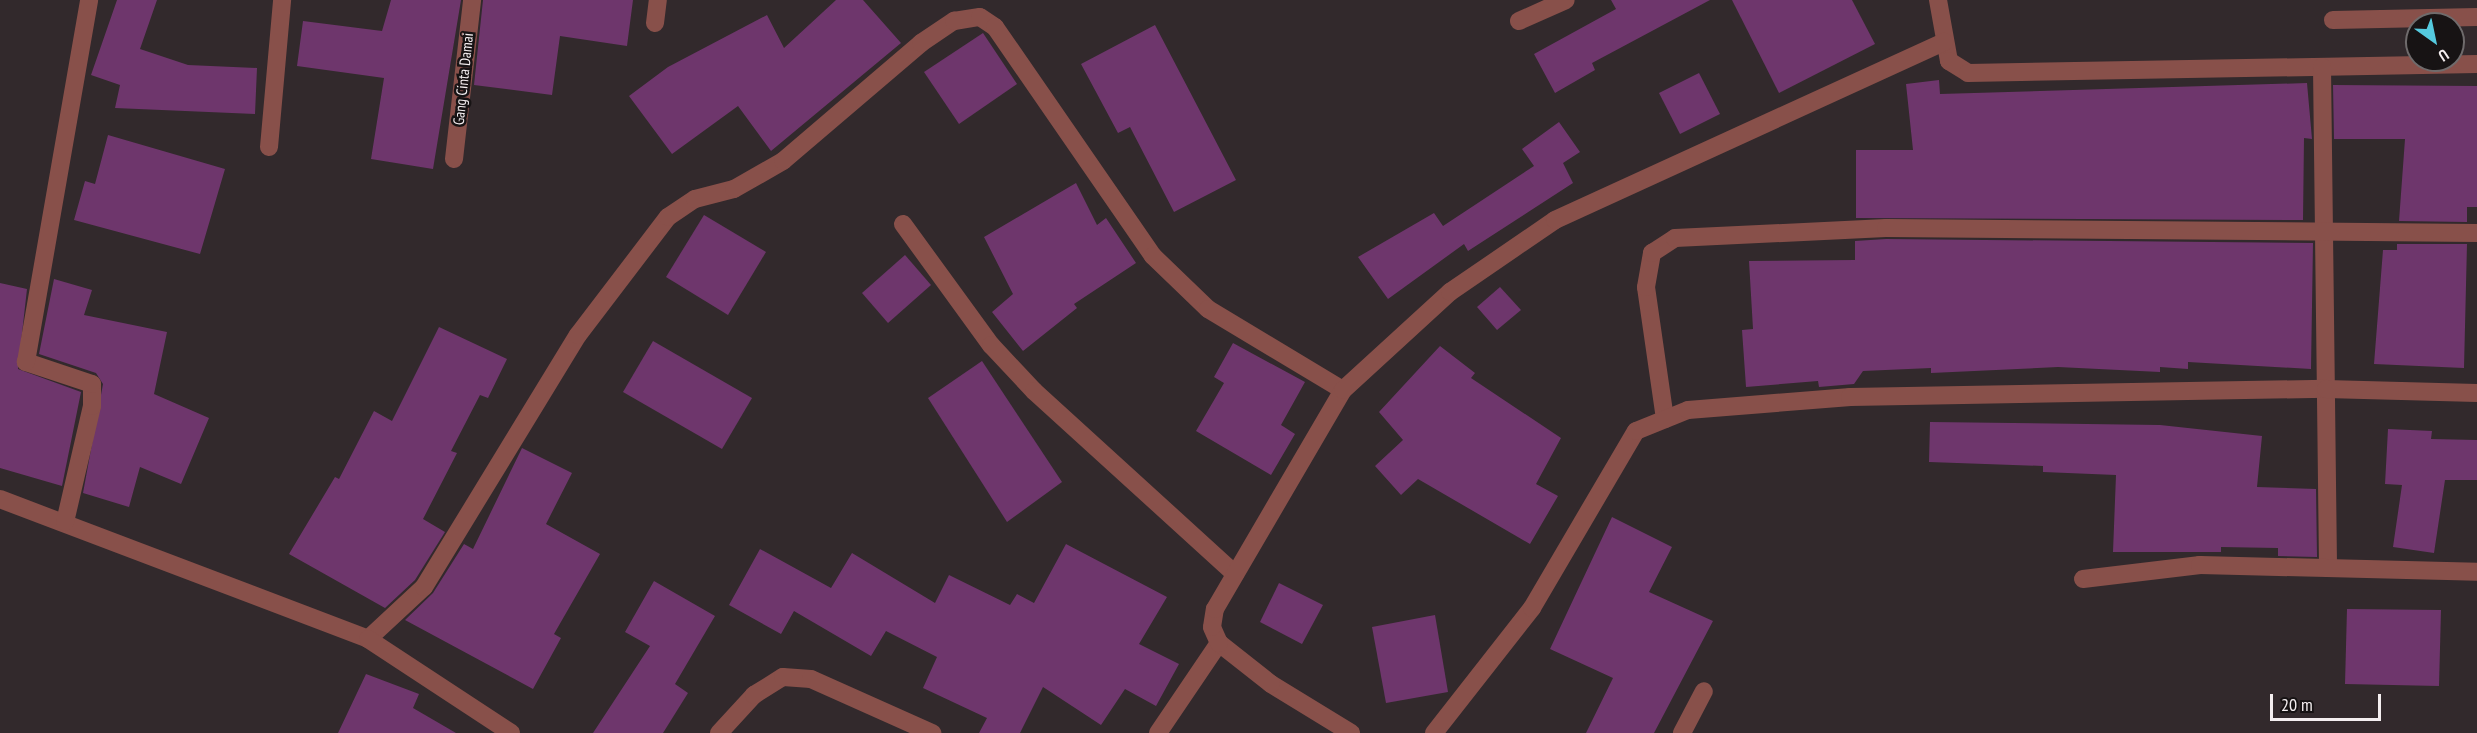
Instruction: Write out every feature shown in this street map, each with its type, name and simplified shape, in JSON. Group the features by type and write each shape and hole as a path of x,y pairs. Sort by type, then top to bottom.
{"street":[{"path":"65,522 92,406 92,384 26,362 89,0"},
{"path":"269,147 282,0"},
{"name":"Gang Cinta Damai","path":"454,159 472,0"},
{"path":"655,22 658,0"},
{"path":"1519,21 1566,0"},
{"path":"1938,0 1949,61 1968,73 2477,64"},
{"path":"368,639 424,587 578,335 668,217 695,199 734,189 783,160 954,21 980,17 995,27 1153,256 1208,309 1343,390"},
{"path":"2333,20 2477,17"},
{"path":"1351,733 1219,643 1212,627 1215,609 1234,574 1343,390 1450,292 1555,220 1944,42"},
{"path":"2322,67 2328,568"},
{"path":"903,224 991,345 1026,383 1234,574"},
{"path":"1665,419 1647,287 1652,252 1676,238 1886,228 2324,229 2477,233"},
{"path":"1434,733 1532,608 1636,431 1688,410 1850,397 2325,389 2477,393"},
{"path":"0,498 368,639 511,733"},
{"path":"2084,579 2200,565 2477,572"},
{"path":"1158,733 1219,643"},
{"path":"719,733 754,695 783,677 811,679 932,733"},
{"path":"1682,733 1704,692"}],"building":[{"path":"117,0 157,0 140,49 188,65 257,68 255,114 115,108 120,85 91,75"},
{"path":"391,0 461,0 433,169 371,159 384,78 297,66 303,21 382,31"},
{"path":"483,0 633,0 627,46 560,36 552,95 474,85"},
{"path":"836,0 863,0 901,43 771,151 738,106 672,154 629,96 668,67 767,15 784,48"},
{"path":"1611,0 1710,0 1592,63 1595,70 1555,93 1534,54 1616,9"},
{"path":"1732,0 1852,0 1875,44 1779,93"},
{"path":"1155,25 1236,180 1174,212 1130,127 1118,133 1081,64"},
{"path":"983,33 1017,84 959,124 924,72"},
{"path":"1699,73 1720,114 1680,134 1659,93"},
{"path":"1939,80 1940,94 2307,83 2312,139 2304,138 2303,220 1856,218 1856,150 1913,150 1906,84"},
{"path":"2333,85 2477,86 2477,207 2467,207 2467,222 2399,221 2405,139 2334,139"},
{"path":"1559,122 1580,152 1563,163 1573,183 1468,251 1464,244 1388,299 1358,257 1434,213 1443,226 1534,166 1522,149"},
{"path":"108,135 225,169 200,254 74,220 85,181 95,184"},
{"path":"1076,183 1097,225 1106,218 1136,263 1074,304 1077,308 1023,351 992,312 1013,294 984,237"},
{"path":"704,215 766,252 728,315 666,277"},
{"path":"1886,239 2313,243 2311,369 2188,362 2188,369 2160,367 2160,372 2058,367 1931,373 1931,368 1863,371 1854,384 1819,387 1818,381 1746,387 1742,330 1753,329 1749,261 1855,260 1855,241"},
{"path":"2397,244 2467,244 2464,368 2374,364 2383,250 2397,250"},
{"path":"905,255 931,285 888,323 862,293"},
{"path":"54,279 92,290 84,315 167,332 154,394 209,418 181,484 140,467 129,507 83,493 103,384 96,373 39,354"},
{"path":"0,283 27,289 18,369 81,392 62,486 0,468"},
{"path":"1500,287 1521,310 1497,330 1477,307"},
{"path":"439,327 507,359 488,398 480,395 451,451 457,453 423,519 445,532 415,580 385,608 289,554 335,477 339,479 374,411 392,421"},
{"path":"653,341 752,398 722,449 623,392"},
{"path":"1233,343 1305,382 1281,425 1295,434 1271,475 1196,431 1224,383 1214,377"},
{"path":"1440,346 1475,373 1471,378 1561,438 1536,484 1558,496 1530,544 1418,479 1401,495 1375,466 1403,440 1379,412"},
{"path":"982,361 1062,482 1007,522 928,398"},
{"path":"1930,422 2160,425 2262,436 2257,487 2316,489 2317,557 2278,556 2278,548 2221,547 2221,552 2113,552 2116,475 2043,472 2043,466 1929,462"},
{"path":"2388,429 2432,431 2431,439 2477,440 2477,480 2445,480 2434,553 2393,547 2402,485 2385,484"},
{"path":"522,448 572,473 546,524 600,554 554,634 561,638 533,689 405,620 433,593 464,544 473,549"},
{"path":"1612,517 1672,547 1649,592 1713,621 1654,733 1586,733 1613,678 1550,649"},
{"path":"1066,544 1167,597 1139,644 1179,664 1156,706 1125,689 1101,725 1043,687 1020,733 979,733 987,718 923,688 937,657 886,631 871,656 794,611 781,634 729,605 760,549 831,588 852,553 935,603 949,575 1010,605 1017,594 1034,603"},
{"path":"654,581 715,616 675,684 688,693 663,733 593,733 650,646 625,632"},
{"path":"1279,583 1323,605 1302,644 1260,622"},
{"path":"2347,609 2441,610 2439,686 2345,684"},
{"path":"1435,615 1448,692 1386,703 1372,627"},
{"path":"366,674 419,694 413,708 456,733 338,733"}]}
